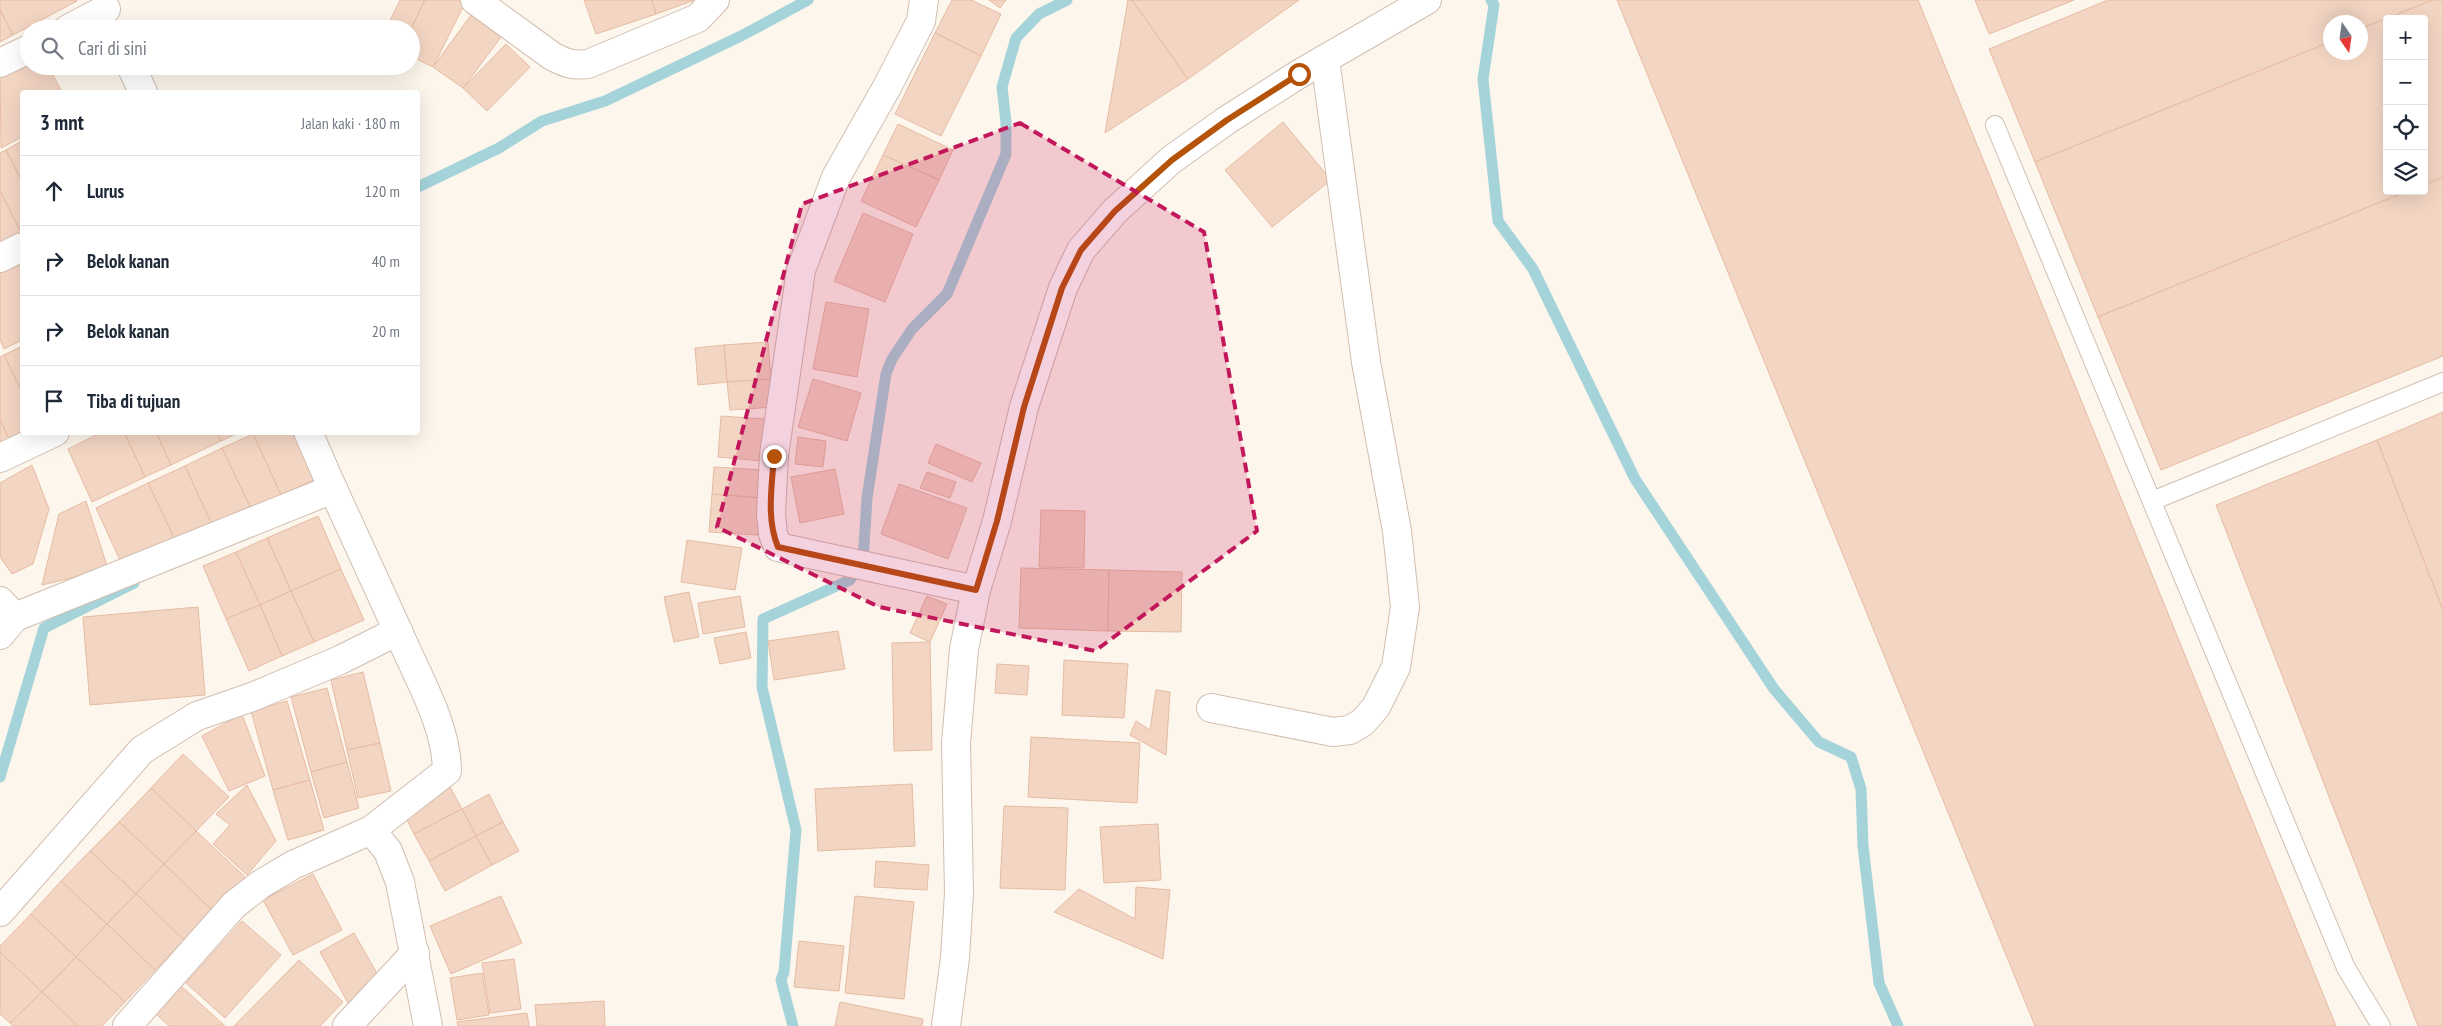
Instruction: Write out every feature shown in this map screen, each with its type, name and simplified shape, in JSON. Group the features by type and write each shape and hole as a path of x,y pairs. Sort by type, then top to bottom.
{"street":[{"path":"475,0 552,56 564,63 576,65 588,64 698,18 714,0"},
{"path":"924,0 921,21 887,88 836,177 801,270 774,456 771,514 773,534 778,547 976,590"},
{"path":"946,1026 955,958 959,893 956,743 964,649 976,590 997,521 1024,407 1062,288 1081,250 1115,211 1172,160 1227,120 1325,59 1427,0"},
{"path":"90,20 108,13"},
{"path":"0,63 20,53"},
{"path":"1211,708 1333,732 1350,730 1363,722 1376,707 1396,667 1405,608 1397,531 1366,362 1325,59"},
{"path":"135,75 142,90"},
{"path":"0,258 20,248"},
{"path":"0,458 49,435"},
{"path":"127,1026 234,905 261,884 293,865 371,830 447,772 447,751 444,742 398,631 309,435"},
{"path":"5,617 333,488"},
{"path":"0,912 142,750 197,716 252,697 305,675 398,631"},
{"path":"371,830 388,851 400,882 428,1026"},
{"path":"347,1026 415,953"}],"lane":[{"path":"1995,125 2346,968 2380,1026"},
{"path":"2152,500 2443,382"}],"highlighted area":[{"path":"1020,123 1204,232 1257,531 1095,651 879,607 717,527 802,204"}],"building":[{"path":"0,0 77,0 41,20 20,20 20,31 13,35 0,10"},
{"path":"400,0 425,0 415,20 390,20"},
{"path":"425,0 458,0 465,3 433,67 420,60 420,20 415,20"},
{"path":"584,0 652,0 656,14 596,34"},
{"path":"652,0 695,0 656,14"},
{"path":"952,0 971,0 1001,14 981,56 935,33"},
{"path":"989,0 1006,0 1000,8"},
{"path":"1128,0 1132,0 1188,79 1105,133"},
{"path":"1132,0 1299,0 1188,79"},
{"path":"1617,0 1918,0 2336,1026 2035,1026"},
{"path":"1975,0 2074,0 1989,34"},
{"path":"2108,0 2433,0 2395,15 2383,15 2383,20 2368,26 2368,15 2323,15 2323,45 2035,162 1989,49"},
{"path":"2433,0 2443,0 2443,177 2428,183 2428,15 2395,15"},
{"path":"0,10 13,35 0,42"},
{"path":"471,15 501,37 463,88 433,67"},
{"path":"2383,20 2383,195 2398,195 2098,317 2035,162 2323,45 2323,60 2368,60 2368,26"},
{"path":"935,33 981,56 941,136 895,114"},
{"path":"506,44 530,67 487,111 463,88"},
{"path":"20,63 20,75 53,75 61,90 20,90 20,138 1,148 0,73"},
{"path":"1283,122 1331,180 1272,227 1225,170"},
{"path":"898,124 953,150 939,180 883,155"},
{"path":"20,142 20,178 6,150"},
{"path":"6,150 20,178 20,230 0,191 0,153"},
{"path":"883,155 939,180 916,227 861,201"},
{"path":"2443,177 2443,356 2161,470 2098,317 2398,195 2428,195 2428,183"},
{"path":"0,191 20,230 20,236 0,251"},
{"path":"863,213 913,234 885,302 834,281"},
{"path":"20,261 20,341 4,349 0,340 0,269"},
{"path":"826,302 869,309 857,377 813,369"},
{"path":"768,342 771,379 727,382 724,345"},
{"path":"724,345 727,382 698,385 695,348"},
{"path":"20,347 20,388 4,355"},
{"path":"4,355 20,388 20,435 12,445 0,420 0,357"},
{"path":"771,379 774,407 730,410 727,382"},
{"path":"813,379 861,393 847,441 798,427"},
{"path":"2443,412 2443,610 2377,440"},
{"path":"721,416 765,419 762,461 718,457"},
{"path":"0,420 12,445 0,451"},
{"path":"96,435 125,435 145,477 92,502 68,449"},
{"path":"125,435 157,435 171,465 145,477"},
{"path":"157,435 218,435 221,441 171,465"},
{"path":"218,435 234,435 221,441"},
{"path":"253,435 300,435 320,477 281,495"},
{"path":"253,435 281,495 251,509 222,448"},
{"path":"798,437 826,441 823,467 795,464"},
{"path":"2377,440 2443,610 2443,1026 2418,1026 2216,505"},
{"path":"936,444 981,463 972,482 928,463"},
{"path":"222,448 251,509 213,527 185,466"},
{"path":"32,465 49,509 33,564 12,574 0,557 0,483"},
{"path":"185,466 213,527 177,544 148,483"},
{"path":"714,467 763,470 761,498 712,494"},
{"path":"835,469 844,514 800,523 791,477"},
{"path":"927,472 956,482 950,498 920,488"},
{"path":"148,483 177,544 124,569 96,508"},
{"path":"899,484 967,508 948,559 881,534"},
{"path":"712,494 761,498 758,535 709,532"},
{"path":"86,501 108,569 42,585 59,514"},
{"path":"1041,510 1085,511 1084,568 1039,567"},
{"path":"318,516 341,569 291,591 267,538"},
{"path":"267,538 291,591 260,605 236,552"},
{"path":"687,540 742,548 735,590 681,582"},
{"path":"236,552 260,605 226,619 203,566"},
{"path":"1021,568 1109,570 1108,631 1019,628"},
{"path":"341,569 364,620 314,642 291,591"},
{"path":"1109,570 1182,572 1181,632 1108,631"},
{"path":"291,591 314,642 282,656 260,605"},
{"path":"689,592 699,637 674,642 664,597"},
{"path":"740,596 745,627 703,634 698,603"},
{"path":"927,596 947,604 930,642 910,633"},
{"path":"260,605 282,656 249,671 226,619"},
{"path":"198,607 205,695 90,705 83,617"},
{"path":"838,631 845,669 774,680 768,641"},
{"path":"746,632 751,658 720,664 714,638"},
{"path":"930,642 932,750 894,751 892,643"},
{"path":"1064,660 1128,664 1124,718 1062,715"},
{"path":"997,664 1029,666 1027,695 995,693"},
{"path":"363,672 380,743 347,750 331,680"},
{"path":"327,688 347,762 311,772 291,697"},
{"path":"1156,690 1170,692 1166,755 1130,735 1136,721 1150,730"},
{"path":"287,701 310,780 273,790 251,711"},
{"path":"242,714 265,776 229,791 202,736"},
{"path":"1031,737 1140,743 1137,803 1028,797"},
{"path":"380,743 391,791 358,798 347,750"},
{"path":"183,754 229,797 196,831 151,788"},
{"path":"347,762 359,808 324,818 311,772"},
{"path":"310,780 324,830 288,840 273,790"},
{"path":"912,784 915,846 818,851 815,789"},
{"path":"247,785 276,841 247,875 213,844 230,825 216,814"},
{"path":"450,787 462,809 414,834 403,812"},
{"path":"151,788 196,831 164,864 119,822"},
{"path":"489,794 503,822 476,836 462,809"},
{"path":"1004,806 1068,808 1065,890 1000,888"},
{"path":"462,809 476,836 429,861 414,834"},
{"path":"119,822 164,864 136,894 90,851"},
{"path":"503,822 519,851 492,865 476,836"},
{"path":"1158,824 1161,880 1104,883 1100,827"},
{"path":"196,831 245,877 213,911 164,864"},
{"path":"476,836 492,865 445,891 429,861"},
{"path":"90,851 136,894 107,924 61,881"},
{"path":"876,861 929,865 927,890 874,887"},
{"path":"164,864 213,911 184,940 136,894"},
{"path":"313,874 342,930 293,955 263,900"},
{"path":"61,881 107,924 76,957 31,914"},
{"path":"1136,887 1170,890 1163,959 1054,912 1079,889 1135,919"},
{"path":"136,894 184,940 155,970 107,924"},
{"path":"501,896 522,943 451,974 430,926"},
{"path":"855,896 914,902 904,999 845,993"},
{"path":"31,914 76,957 42,992 0,952 0,946"},
{"path":"242,921 281,955 225,1018 186,983"},
{"path":"107,924 155,970 125,1002 76,957"},
{"path":"354,933 383,984 348,1003 320,952"},
{"path":"799,941 844,946 839,991 794,987"},
{"path":"0,952 42,992 10,1023 0,1014"},
{"path":"76,957 125,1002 102,1026 78,1026 42,992"},
{"path":"514,959 521,1009 490,1013 482,963"},
{"path":"299,960 343,1002 320,1026 234,1026"},
{"path":"482,973 489,1015 457,1020 450,978"},
{"path":"181,986 225,1026 169,1026 155,1013"},
{"path":"42,992 78,1026 13,1026 10,1023"},
{"path":"604,1001 605,1026 537,1026 535,1005"},
{"path":"840,1002 923,1019 922,1026 835,1026"},
{"path":"527,1013 529,1026 458,1026 457,1022"}],"waterway":[{"path":"420,186 499,148 542,121 605,101 741,36 808,0"},
{"path":"793,1026 781,980 784,972 796,830 762,687 763,619 850,580 863,561 867,498 886,374 892,359 912,329 947,294 1006,154 1006,122 1002,87 1016,38 1039,14 1067,0"},
{"path":"1491,0 1494,5 1483,79 1498,221 1533,269 1635,479 1774,689 1819,742 1851,757 1861,789 1863,846 1879,983 1898,1026"},
{"path":"0,777 44,628 134,583"}],"route":[{"path":"774,456 771,514 773,534 778,547 976,590 997,521 1024,407 1062,288 1081,250 1115,211 1172,160 1227,120 1299,74"}]}
